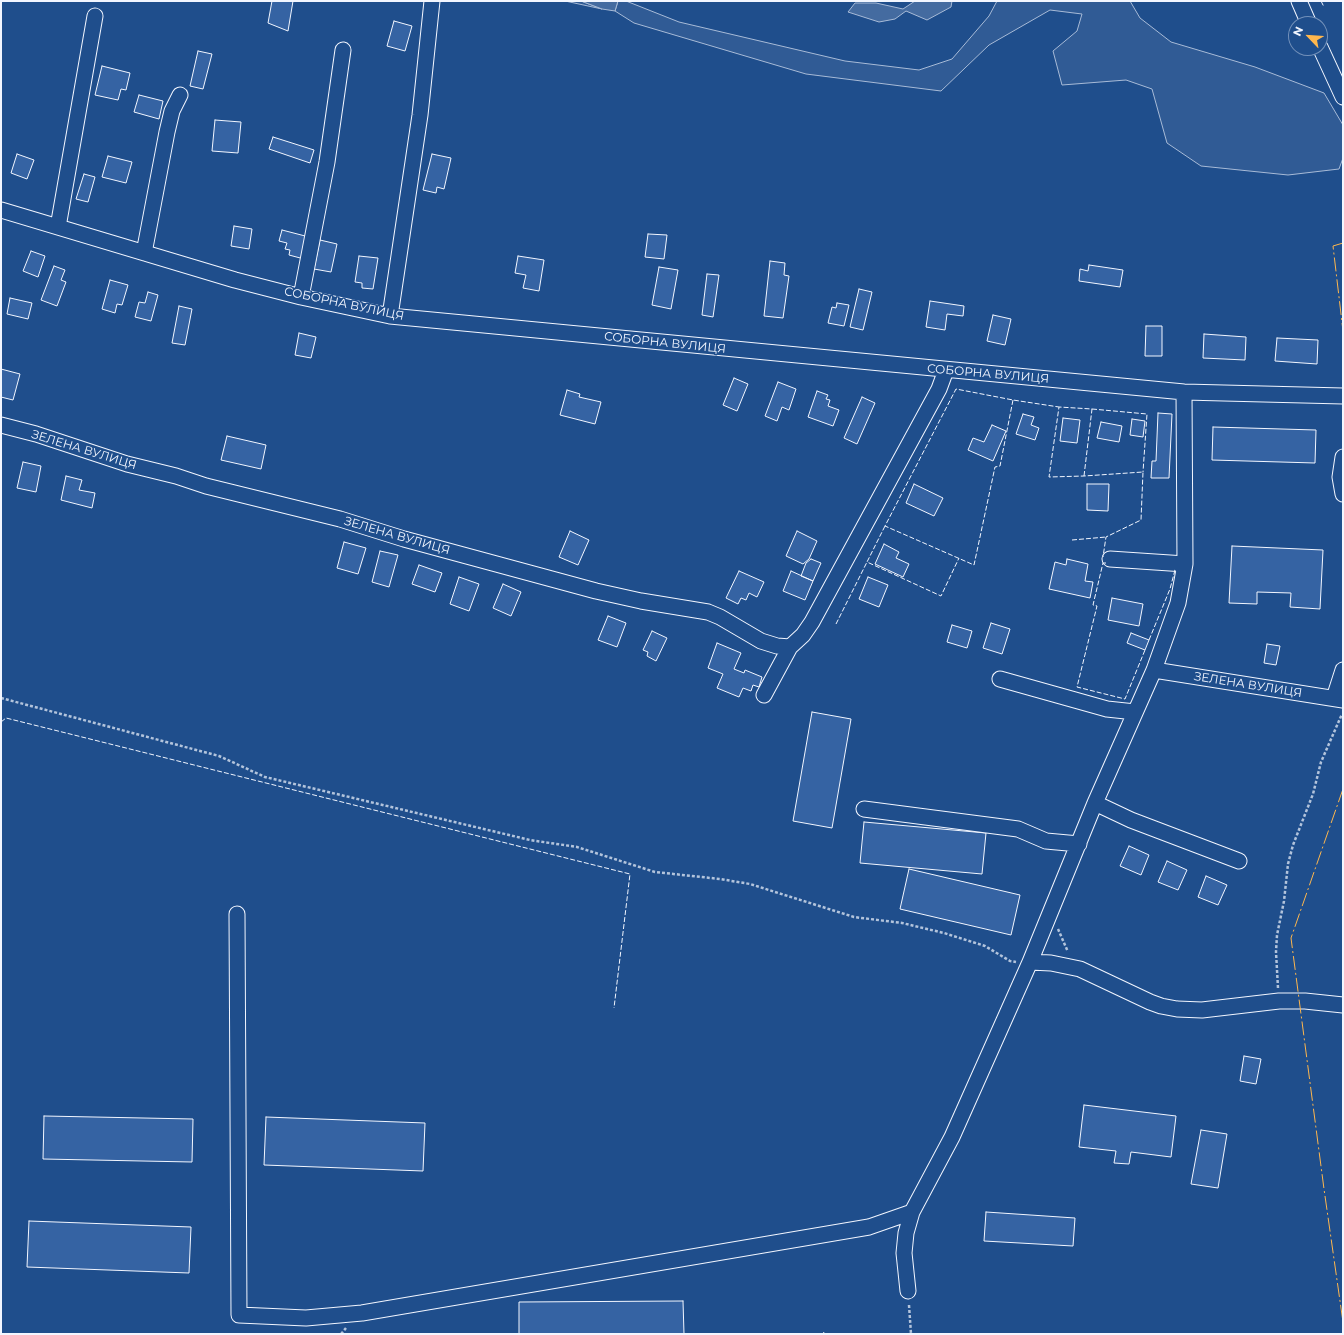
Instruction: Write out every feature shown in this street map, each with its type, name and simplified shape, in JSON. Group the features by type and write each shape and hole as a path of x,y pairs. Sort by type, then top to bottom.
{"street":[{"path":"390,316 420,115 432,1"},
{"path":"1299,1 1306,16"},
{"path":"58,227 95,16"},
{"path":"302,297 327,162 343,50"},
{"path":"1324,56 1343,97"},
{"path":"144,253 167,132 172,111 180,95"},
{"name":"СОБОРНА ВУЛИЦЯ","path":"1,210 236,280 302,297 390,316 1184,392 1343,396"},
{"path":"764,695 790,647 803,635 812,622 939,389 946,370"},
{"path":"908,1291 904,1253 906,1233 912,1212 952,1137 1030,962 1096,803 1154,670 1178,604 1185,564 1184,392"},
{"name":"ЗЕЛЕНА ВУЛИЦЯ","path":"1,425 36,434 126,464 176,476 206,486 340,519 404,539 596,591 641,601 708,612 720,617 761,641 777,646 790,647"},
{"path":"1343,457 1340,477 1343,494"},
{"path":"1110,559 1185,564"},
{"name":"ЗЕЛЕНА ВУЛИЦЯ","path":"1154,670 1338,699"},
{"path":"1338,699 1343,670"},
{"path":"1000,679 1106,709 1135,712"},
{"path":"1096,803 1130,820 1239,861"},
{"path":"864,809 1018,829 1046,841 1079,844"},
{"path":"237,914 239,1315 306,1318 362,1313 869,1227 912,1212"},
{"path":"1030,962 1051,963 1080,969 1150,1002 1170,1008 1202,1010 1279,1001 1305,1001 1343,1005"}],"path":[{"path":"1,698 219,756 265,777 530,840 576,847 654,872 720,879 750,884 854,917 902,924 985,946 1010,961 1030,962"},
{"path":"1279,1001 1276,935 1284,901 1288,864 1292,845 1313,794 1321,762 1343,713"},
{"path":"1055,904 1057,926 1061,937 1070,956 1080,969"},
{"path":"908,1291 911,1334"}],"shaded area":[{"path":"565,1 581,1 602,9"},
{"path":"581,1 618,1 615,11 602,9"},
{"path":"618,1 626,1 679,22 845,61 919,70 952,59 989,16 997,1 1130,1 1140,18 1171,42 1255,67 1324,93 1343,125 1343,158 1339,169 1288,175 1201,166 1167,143 1152,89 1126,80 1062,85 1053,51 1077,31 1082,14 1050,10 989,45 941,91 806,74 634,23 615,11"},
{"path":"915,1 952,1 951,7 927,20 906,11 895,19 879,22 848,12 855,3 876,3 903,9"}],"building":[{"path":"272,1 293,1 288,31 268,23"},
{"path":"394,21 412,26 405,51 387,46"},
{"path":"198,51 212,54 203,89 190,86"},
{"path":"102,66 130,73 126,90 121,89 118,100 95,95"},
{"path":"139,95 163,101 159,119 134,112"},
{"path":"215,120 241,122 238,153 212,151"},
{"path":"273,137 314,150 310,163 269,149"},
{"path":"17,154 34,160 27,179 11,173"},
{"path":"432,154 451,158 444,189 437,187 436,193 423,190"},
{"path":"108,156 132,162 126,183 102,177"},
{"path":"84,174 95,177 88,202 76,199"},
{"path":"234,226 252,229 249,249 231,246"},
{"path":"282,230 309,237 304,259 289,255 290,250 285,249 287,243 279,241"},
{"path":"648,234 667,235 664,259 645,257"},
{"path":"320,240 337,244 331,272 314,269"},
{"path":"31,251 45,256 38,277 23,271"},
{"path":"359,256 378,258 373,289 362,288 362,283 355,282"},
{"path":"518,256 544,260 539,291 523,288 526,275 515,273"},
{"path":"770,261 785,263 784,275 789,276 783,318 764,316"},
{"path":"1089,265 1123,270 1120,287 1079,281 1080,269 1088,271"},
{"path":"54,266 65,270 61,280 66,282 57,306 41,300"},
{"path":"659,267 678,270 671,309 652,305"},
{"path":"707,274 719,275 713,317 702,315"},
{"path":"110,280 128,285 122,305 117,304 115,313 102,309"},
{"path":"859,289 872,292 863,330 850,327"},
{"path":"148,292 158,295 151,321 135,317 139,302 145,303"},
{"path":"10,298 32,303 28,319 7,314"},
{"path":"930,301 964,306 963,316 947,314 945,330 926,327"},
{"path":"837,303 849,305 844,326 828,323 832,307 836,308"},
{"path":"179,306 192,309 185,345 172,343"},
{"path":"993,315 1011,319 1005,345 987,341"},
{"path":"1146,326 1162,326 1162,356 1145,356"},
{"path":"299,333 316,337 311,358 295,355"},
{"path":"1204,334 1246,337 1245,360 1203,358"},
{"path":"1277,338 1318,340 1317,364 1275,361"},
{"path":"1,369 20,374 13,400 1,397"},
{"path":"734,378 748,384 737,411 723,405"},
{"path":"778,382 796,389 789,410 782,407 777,421 765,416"},
{"path":"567,390 580,394 579,397 601,402 595,424 560,415"},
{"path":"817,391 828,395 826,399 830,400 828,406 839,410 833,426 808,417"},
{"path":"862,397 875,403 857,444 844,438"},
{"path":"1158,413 1172,414 1169,478 1151,478 1152,461 1156,461"},
{"path":"1023,414 1034,417 1031,425 1039,428 1035,440 1016,434"},
{"path":"1063,418 1080,420 1077,443 1060,441"},
{"path":"1132,419 1145,421 1143,437 1130,435"},
{"path":"1101,422 1122,426 1119,442 1097,438"},
{"path":"992,425 1006,431 993,461 968,450 973,438 984,442"},
{"path":"1213,427 1316,430 1315,463 1212,460"},
{"path":"227,436 266,445 261,469 221,460"},
{"path":"23,462 41,466 36,492 17,488"},
{"path":"66,476 82,480 79,490 95,493 92,508 61,500"},
{"path":"914,484 943,498 934,516 906,503"},
{"path":"1087,484 1109,484 1108,511 1087,510"},
{"path":"570,531 589,540 578,565 559,557"},
{"path":"797,531 817,541 809,559 803,564 786,556"},
{"path":"344,542 366,548 358,574 337,568"},
{"path":"884,544 899,552 896,558 909,564 903,577 875,564"},
{"path":"1232,546 1323,550 1320,609 1290,607 1291,593 1257,592 1257,604 1229,603"},
{"path":"380,551 398,555 389,587 372,582"},
{"path":"811,559 821,563 813,581 801,576 806,563"},
{"path":"1067,559 1088,564 1085,581 1093,582 1090,598 1049,589 1055,562 1066,565"},
{"path":"419,565 442,573 435,592 412,584"},
{"path":"739,571 764,582 757,597 749,593 746,600 741,598 738,604 726,598"},
{"path":"791,571 813,581 805,600 783,591"},
{"path":"459,577 479,584 469,611 450,604"},
{"path":"868,577 888,585 879,607 859,599"},
{"path":"503,584 521,592 511,616 493,608"},
{"path":"1112,598 1143,604 1139,626 1108,620"},
{"path":"608,616 626,623 617,647 598,640"},
{"path":"991,623 1010,629 1002,654 983,648"},
{"path":"952,625 972,631 967,648 947,642"},
{"path":"652,631 667,638 656,661 647,656 648,652 643,650"},
{"path":"1131,633 1149,640 1145,650 1127,643"},
{"path":"717,643 741,653 734,669 744,673 745,670 762,677 759,687 753,685 751,691 743,688 739,697 717,688 723,674 708,668"},
{"path":"1267,644 1280,646 1276,665 1264,663"},
{"path":"812,712 851,719 832,828 793,821"},
{"path":"864,822 986,833 982,874 860,863"},
{"path":"1129,846 1149,855 1141,875 1120,866"},
{"path":"1167,861 1187,870 1178,890 1158,882"},
{"path":"909,869 1020,895 1011,935 900,909"},
{"path":"1206,876 1227,885 1218,905 1198,897"},
{"path":"1244,1056 1261,1059 1256,1084 1240,1081"},
{"path":"1084,1105 1176,1116 1171,1157 1131,1152 1129,1164 1114,1163 1116,1151 1079,1147"},
{"path":"44,1116 193,1119 192,1162 43,1159"},
{"path":"266,1117 425,1123 423,1171 264,1165"},
{"path":"1201,1130 1227,1134 1218,1188 1191,1184"},
{"path":"986,1212 1075,1218 1073,1246 984,1241"},
{"path":"29,1221 191,1227 189,1273 27,1267"},
{"path":"683,1301 684,1334 519,1334 519,1302"}],"fence":[{"path":"1321,1 1324,7"},
{"path":"1013,400 1000,466 995,467 974,565 885,526 956,389 1059,407"},
{"path":"1084,476 1092,409 1059,407 1049,477 1084,476 1143,472 1141,520 1106,537 1103,557"},
{"path":"1092,409 1147,414 1143,472"},
{"path":"885,526 867,562 941,596 959,558"},
{"path":"1072,540 1106,537"},
{"path":"836,624 867,562"},
{"path":"1106,563 1103,563 1093,605 1097,606 1077,687 1125,699 1145,650"},
{"path":"1149,640 1170,589 1175,570 1173,570"},
{"path":"1,722 6,718 630,874 614,1008"}],"power":[{"path":"1343,243 1333,246 1343,331"},
{"path":"1343,789 1291,938 1343,1322"}]}
